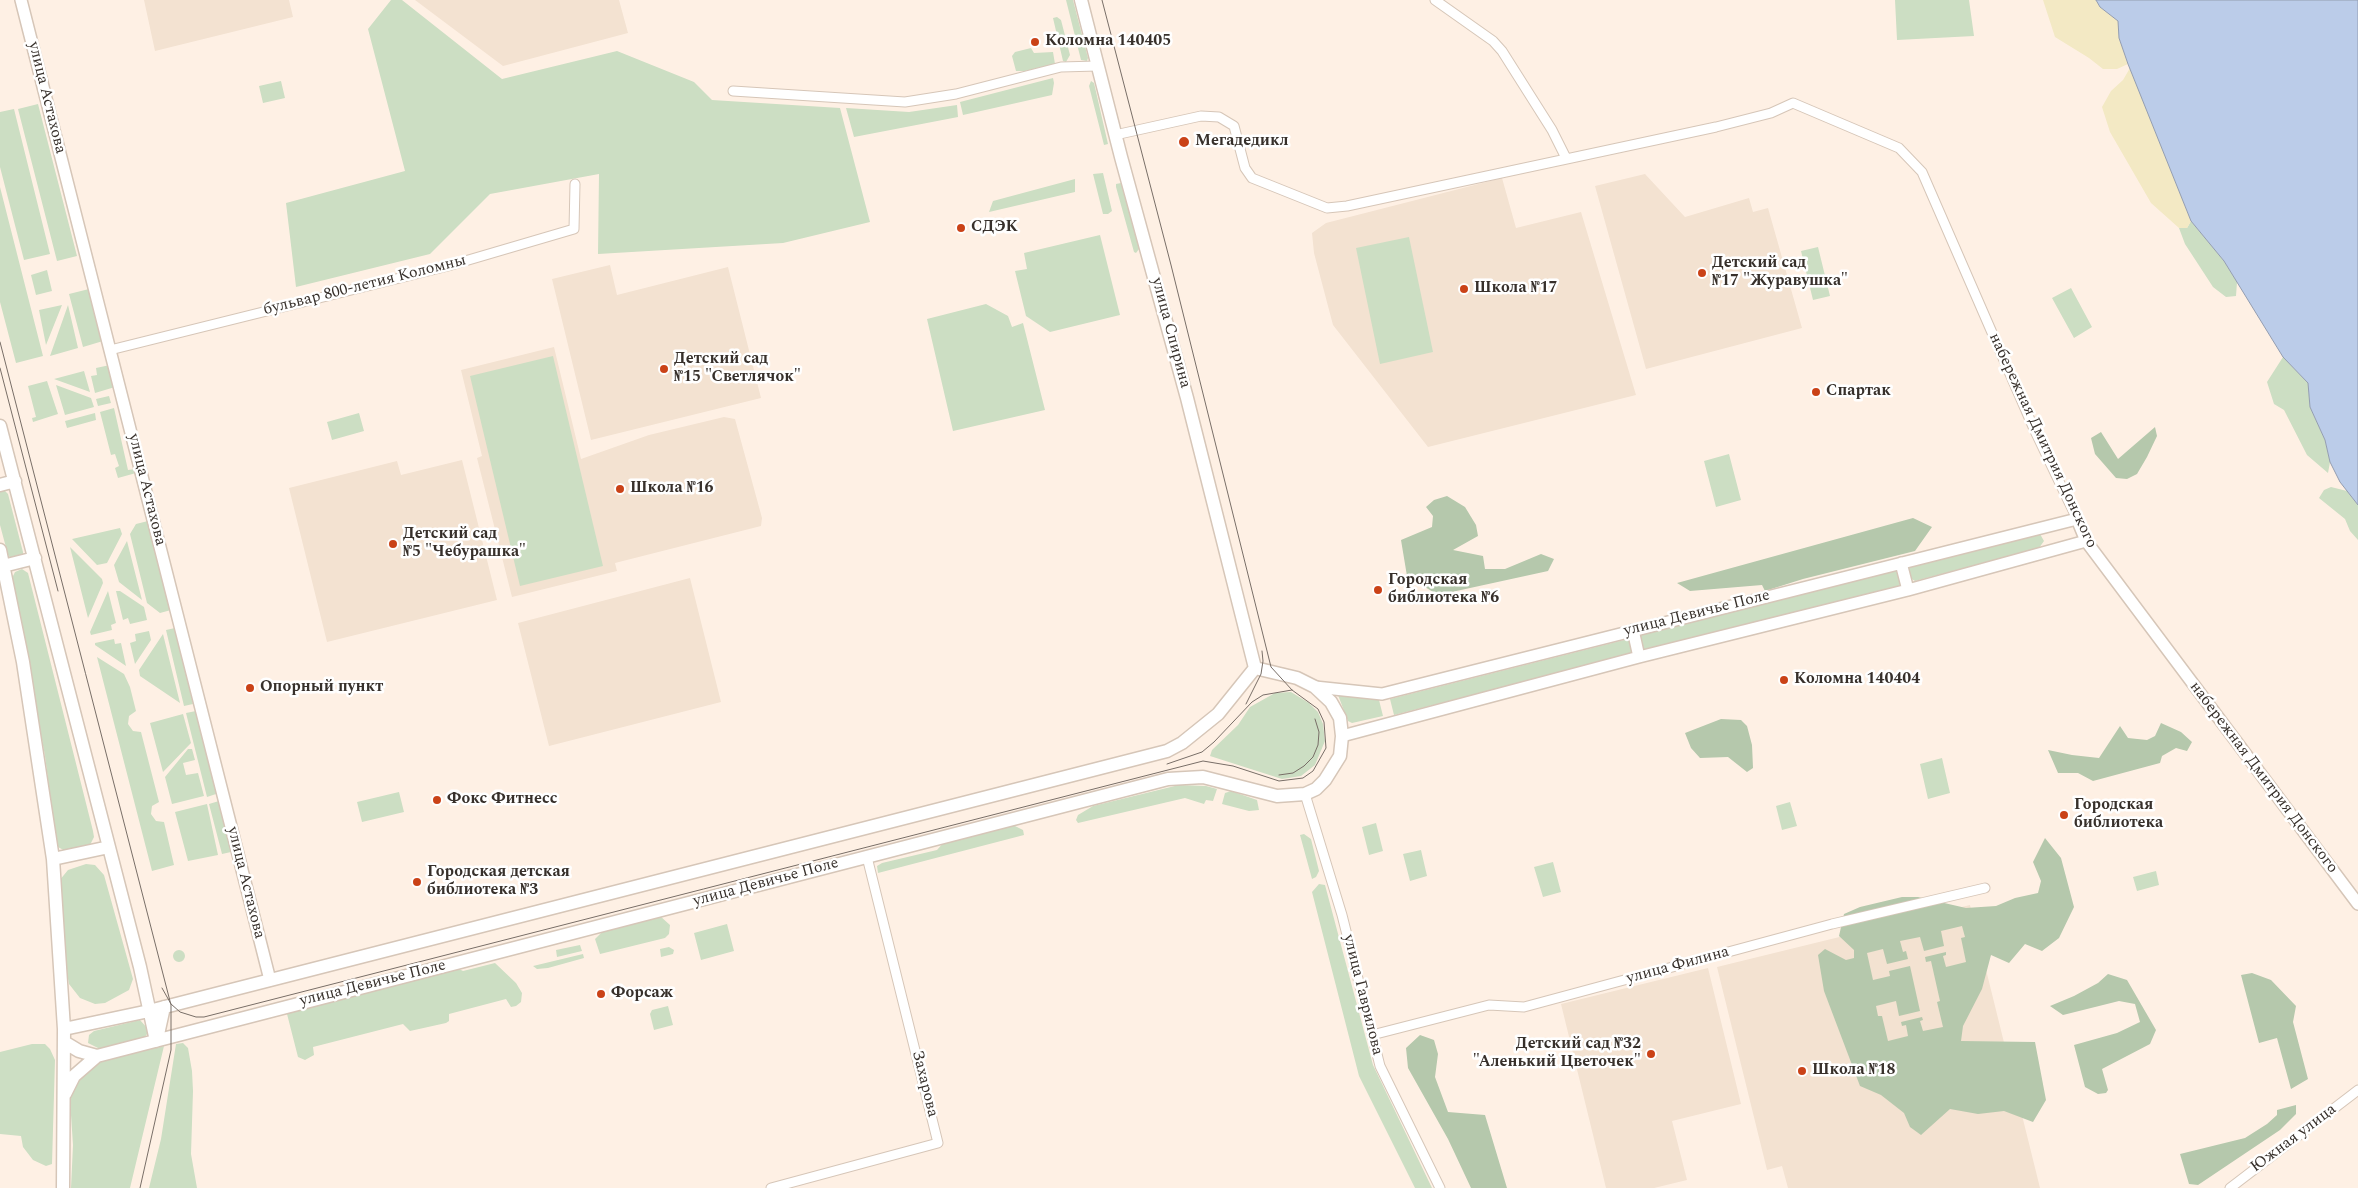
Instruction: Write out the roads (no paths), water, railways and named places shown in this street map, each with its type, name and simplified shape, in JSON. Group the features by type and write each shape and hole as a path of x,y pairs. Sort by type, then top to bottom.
{"main road":[{"name":"улица Спирина","path":"1081,0 1115,135 1187,398 1255,668"},
{"path":"0,426 109,848 156,1041"},
{"path":"0,485 15,481"},
{"path":"0,550 23,662 53,859 64,1036 63,1188"},
{"path":"3,566 35,558"},
{"name":"улица Девичье Поле","path":"64,1036 164,1007 1167,752 1182,743 1218,714 1255,668 1297,678 1315,687 1331,702 1340,718 1342,736 1340,756 1334,770 1316,789 1305,794 1277,796 1203,777 1168,779 97,1056"},
{"path":"53,859 109,848"},
{"path":"156,1041 164,1007"},
{"path":"64,1036 78,1051 97,1056"},
{"path":"64,1094 74,1076 87,1062 97,1056"}],"street":[{"name":"улица Астахова","path":"21,0 270,980"},
{"path":"1115,135 1201,116 1219,117 1234,126 1245,168 1252,178 1327,208 1347,206 1566,158 1552,130 1493,40 1435,0"},
{"path":"733,91 905,102 956,94 1061,67 1097,66"},
{"name":"набережная Дмитрия Донского","path":"1566,158 1716,127 1771,113 1793,103 1899,148 1922,172 2034,429 2086,541 2358,904"},
{"name":"бульвар 800-летия Коломны","path":"110,350 448,266 574,229 575,184"},
{"name":"улица Девичье Поле","path":"1315,687 1382,694 2077,519"},
{"name":"улица Девичье Поле","path":"1342,736 1639,656 1908,590 2086,541"},
{"path":"1900,563 1908,590"},
{"path":"1633,630 1639,656"},
{"name":"улица Гаврилова","path":"1305,794 1342,915 1380,1066 1440,1188"},
{"name":"Захарова","path":"771,1188 938,1143 867,857"},
{"name":"улица Филина","path":"1372,1035 1489,1005 1524,1007 1826,926 1985,888"},
{"name":"Южная улица","path":"2230,1188 2358,1090"}],"water":[{"path":"2096,0 2358,0 2358,505 2340,482 2330,462 2325,440 2310,407 2308,383 2283,357 2224,261 2191,221 2128,64 2119,38 2118,21 2100,7"}],"tram line":[{"path":"162,988 171,1004 180,1012 196,1017 204,1017 1203,761 1233,766 1279,781 1303,778 1313,771 1326,748 1324,722 1318,709 1292,690 1271,667 1171,265 1102,0"},
{"path":"0,342 171,1005 171,1050 140,1188"},
{"path":"0,368 58,591"},
{"path":"1246,704 1261,674 1262,651"},
{"path":"1167,764 1202,752 1252,702 1263,695 1292,690"},
{"path":"1279,775 1293,773 1313,757 1318,745 1319,732 1315,719"}],"place":[{"name":"Коломна 140405","path":"1035,42"},
{"name":"Мегадедикл","path":"1184,142"},
{"name":"СДЭК","path":"961,228"},
{"name":"Детский сад №17 \"Журавушка\"","path":"1702,273"},
{"name":"Школа №17","path":"1464,289"},
{"name":"Детский сад №15 \"Светлячок\"","path":"664,369"},
{"name":"Спартак","path":"1816,392"},
{"name":"Школа №16","path":"620,489"},
{"name":"Детский сад №5 \"Чебурашка\"","path":"393,544"},
{"name":"Городская библиотека №6","path":"1378,590"},
{"name":"Коломна 140404","path":"1784,680"},
{"name":"Опорный пункт","path":"250,688"},
{"name":"Фокс Фитнесс","path":"437,800"},
{"name":"Городская библиотека","path":"2064,815"},
{"name":"Городская детская библиотека №3","path":"417,882"},
{"name":"Форсаж","path":"601,994"},
{"name":"Детский сад №32 \"Аленький Цветочек\"","path":"1651,1054"},
{"name":"Школа №18","path":"1802,1071"}]}
